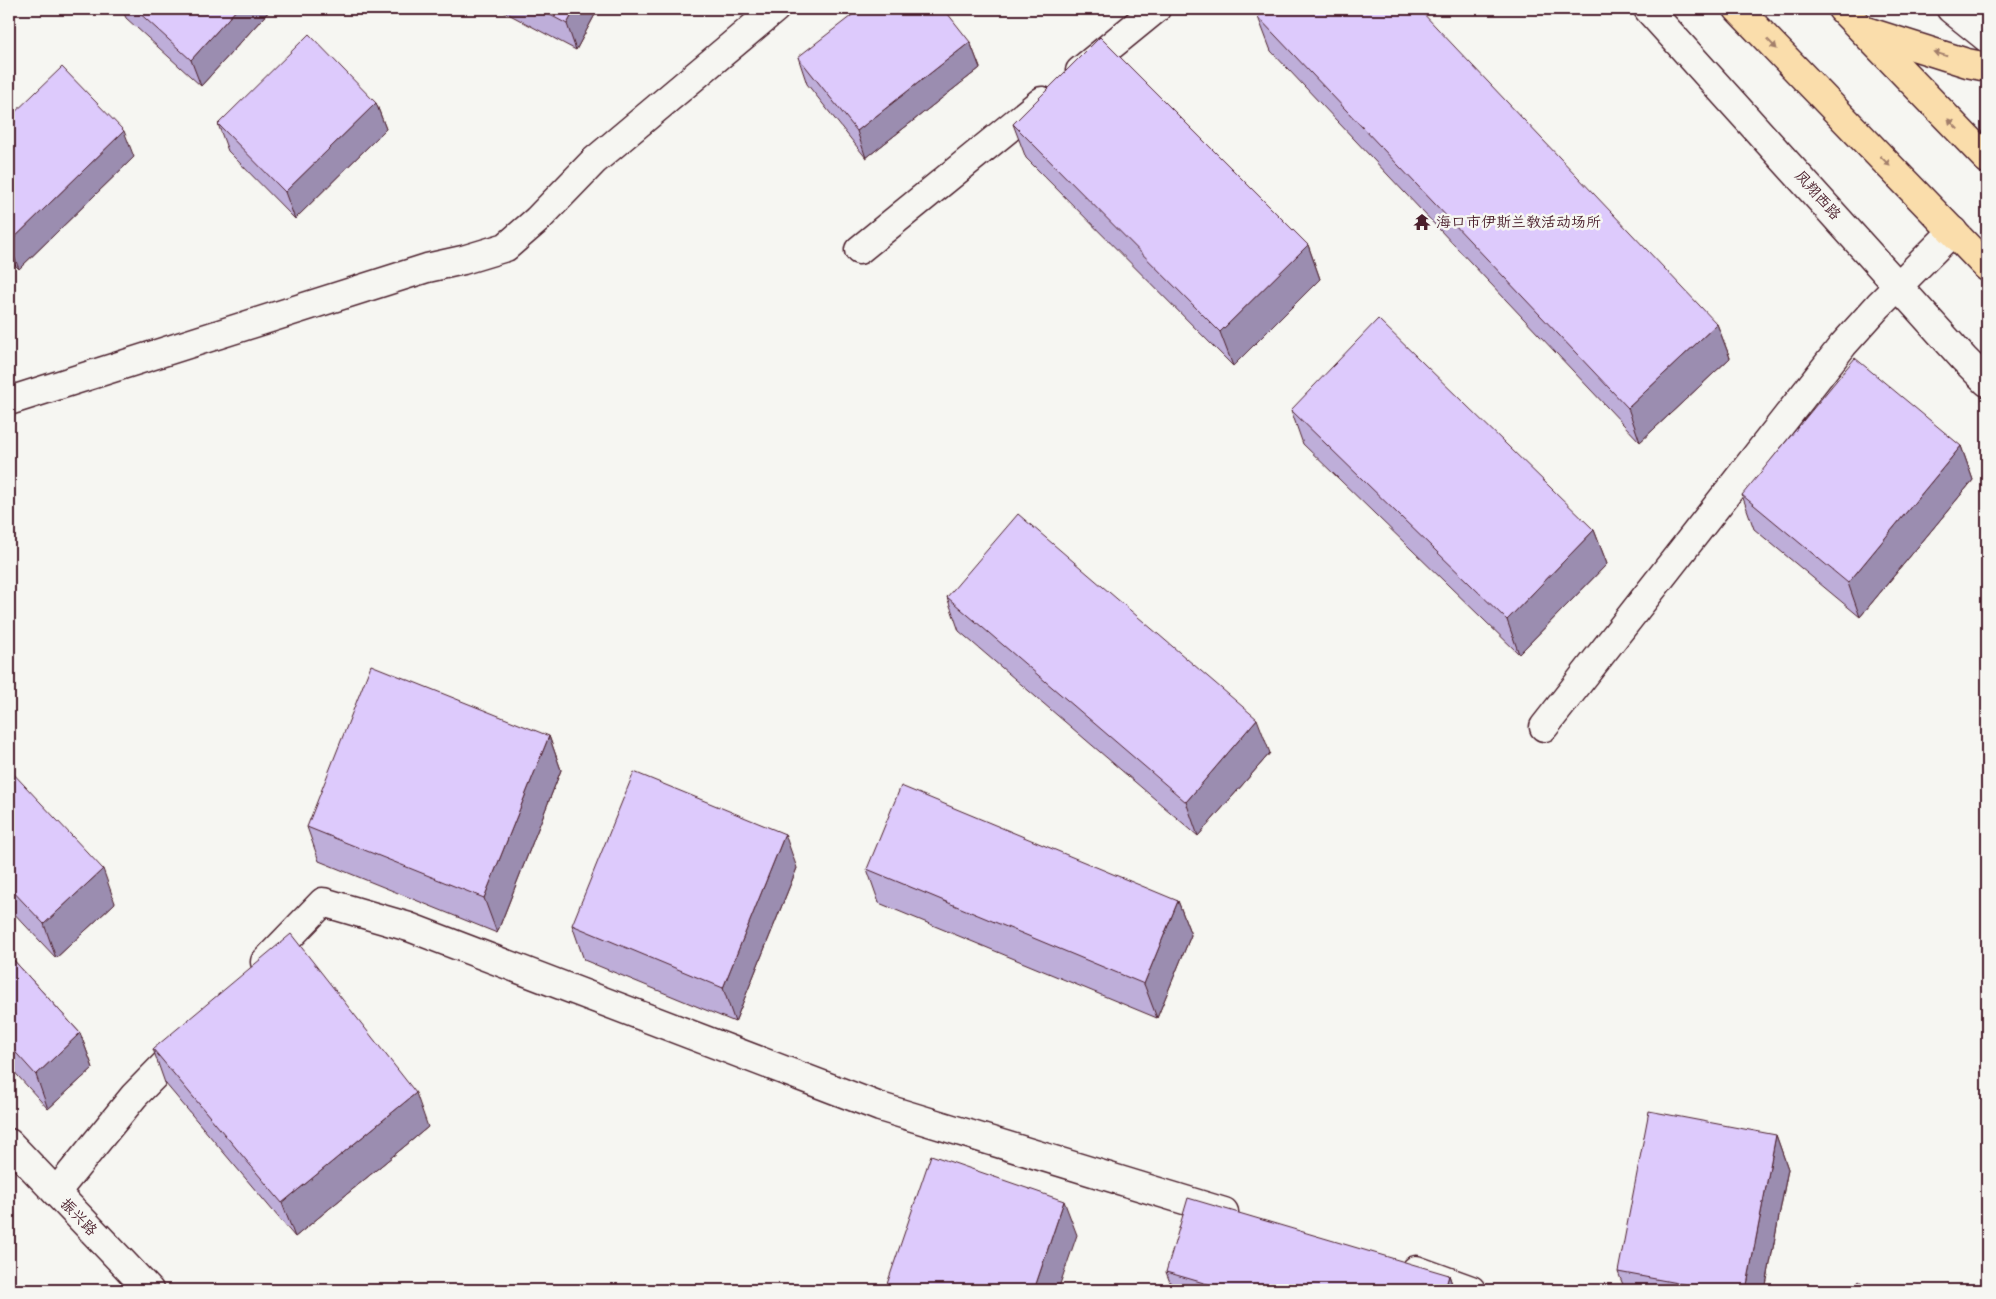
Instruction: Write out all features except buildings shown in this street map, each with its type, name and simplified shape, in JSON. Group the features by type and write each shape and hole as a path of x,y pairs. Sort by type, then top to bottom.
{"main road":[{"path":"1738,9 1987,267"},
{"path":"1842,9 1987,159"},
{"path":"1863,30 1967,63 1987,67"}],"street":[{"path":"9,401 427,268 463,260 506,247 537,220 594,161 775,9"},
{"path":"859,250 1156,9"},
{"name":"凤翔西路","path":"1648,9 1964,359 1987,382"},
{"path":"1951,9 1987,38"},
{"path":"1544,727 1843,345 1898,285 1953,231"},
{"path":"249,978 323,902 409,927 880,1107 1251,1220"},
{"path":"56,1192 134,1096 202,1027"},
{"name":"振兴路","path":"9,1143 149,1290"},
{"path":"1393,1263 1470,1290"}],"place":[{"name":"海口市伊斯兰教活动场所","path":"1422,222"}]}
